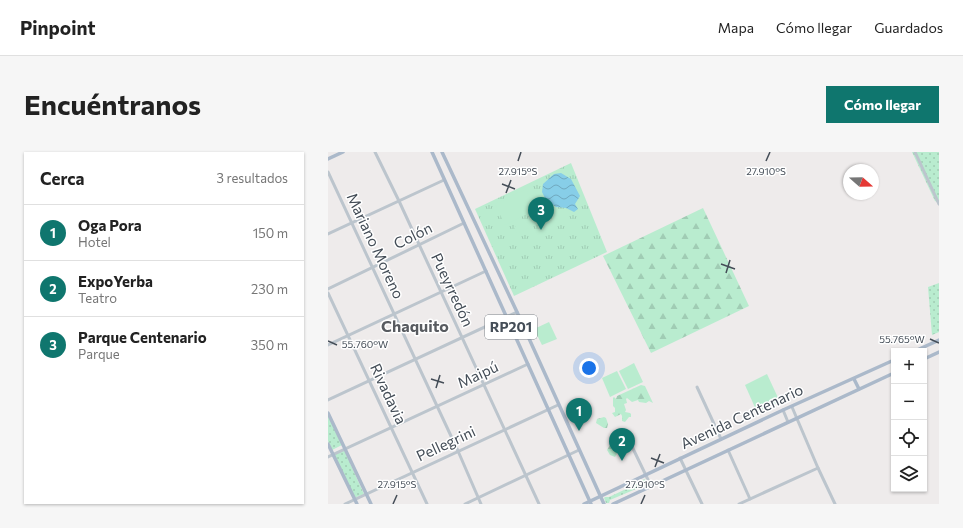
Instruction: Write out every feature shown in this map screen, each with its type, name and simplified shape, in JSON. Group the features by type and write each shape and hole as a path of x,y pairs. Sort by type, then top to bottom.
{"main road":[{"path":"328,159 343,152"},
{"name":"RP201","path":"432,152 591,503"},
{"name":"RP201","path":"442,152 517,312 604,504"},
{"path":"922,348 939,340"},
{"path":"927,357 939,352"},
{"name":"Avenida Centenario","path":"584,504 591,503 646,474 891,361"},
{"name":"Avenida Centenario","path":"613,504 891,373"},
{"path":"854,379 858,389"},
{"path":"328,413 371,504"},
{"path":"328,444 357,504"}],"street":[{"name":"Pueyrredón","path":"374,152 399,201 539,504"},
{"path":"915,152 939,204"},
{"name":"Mariano Moreno","path":"328,172 458,451 481,504"},
{"path":"328,234 444,180"},
{"name":"Colón","path":"328,289 464,223"},
{"path":"328,345 486,271"},
{"name":"Rivadavia","path":"328,293 427,504"},
{"path":"328,400 517,312"},
{"name":"Maipú","path":"328,457 528,364"},
{"path":"697,387 721,439"},
{"name":"Pellegrini","path":"345,504 548,408 558,405"},
{"path":"792,406 835,504"},
{"path":"783,410 788,422"},
{"path":"627,436 651,486"},
{"path":"465,504 579,450"},
{"path":"728,450 750,499"},
{"path":"680,458 702,504"},
{"path":"739,504 818,468"}],"green space":[{"path":"912,152 939,152 939,203 935,201"},
{"path":"571,163 607,252 514,296 475,209"},
{"path":"526,189 535,210 505,225 495,204"},
{"path":"703,208 749,306 651,353 603,256"},
{"path":"526,221 529,228 517,233 514,227"},
{"path":"939,283 939,332 932,335 928,287"},
{"path":"549,322 557,339 542,345 534,329"},
{"path":"634,363 643,382 628,389 619,371"},
{"path":"617,371 626,389 610,397 602,378"},
{"path":"767,374 780,402 757,412 745,385"},
{"path":"641,385 645,386 653,403 649,401 646,403 639,402 638,400 632,402 627,398 627,403 624,404 626,410 625,412 630,413 631,417 629,417 625,422 622,421 621,414 615,417 612,413 615,412 613,398 614,397 616,399 617,396"},
{"path":"328,412 342,445 332,450 328,441"},
{"path":"604,417 606,418 608,424 607,428 604,428 596,423 597,419"},
{"path":"610,445 619,450 615,457 610,455 607,450"},
{"path":"344,450 364,494 354,498 334,455"},
{"path":"644,479 647,481 646,487 643,486 610,500 609,503 606,503 605,497 609,497 641,482"}],"water":[{"path":"561,173 571,179 580,196 575,204 578,209 574,212 566,208 556,207 546,200 542,192 543,184 554,174"}],"place":[{"name":"Parque Centenario","path":"541,230"},
{"name":"Oga Pora","path":"579,431"},
{"name":"ExpoYerba","path":"622,461"}],"district":[{"name":"Chaquito","path":"415,326"}]}
